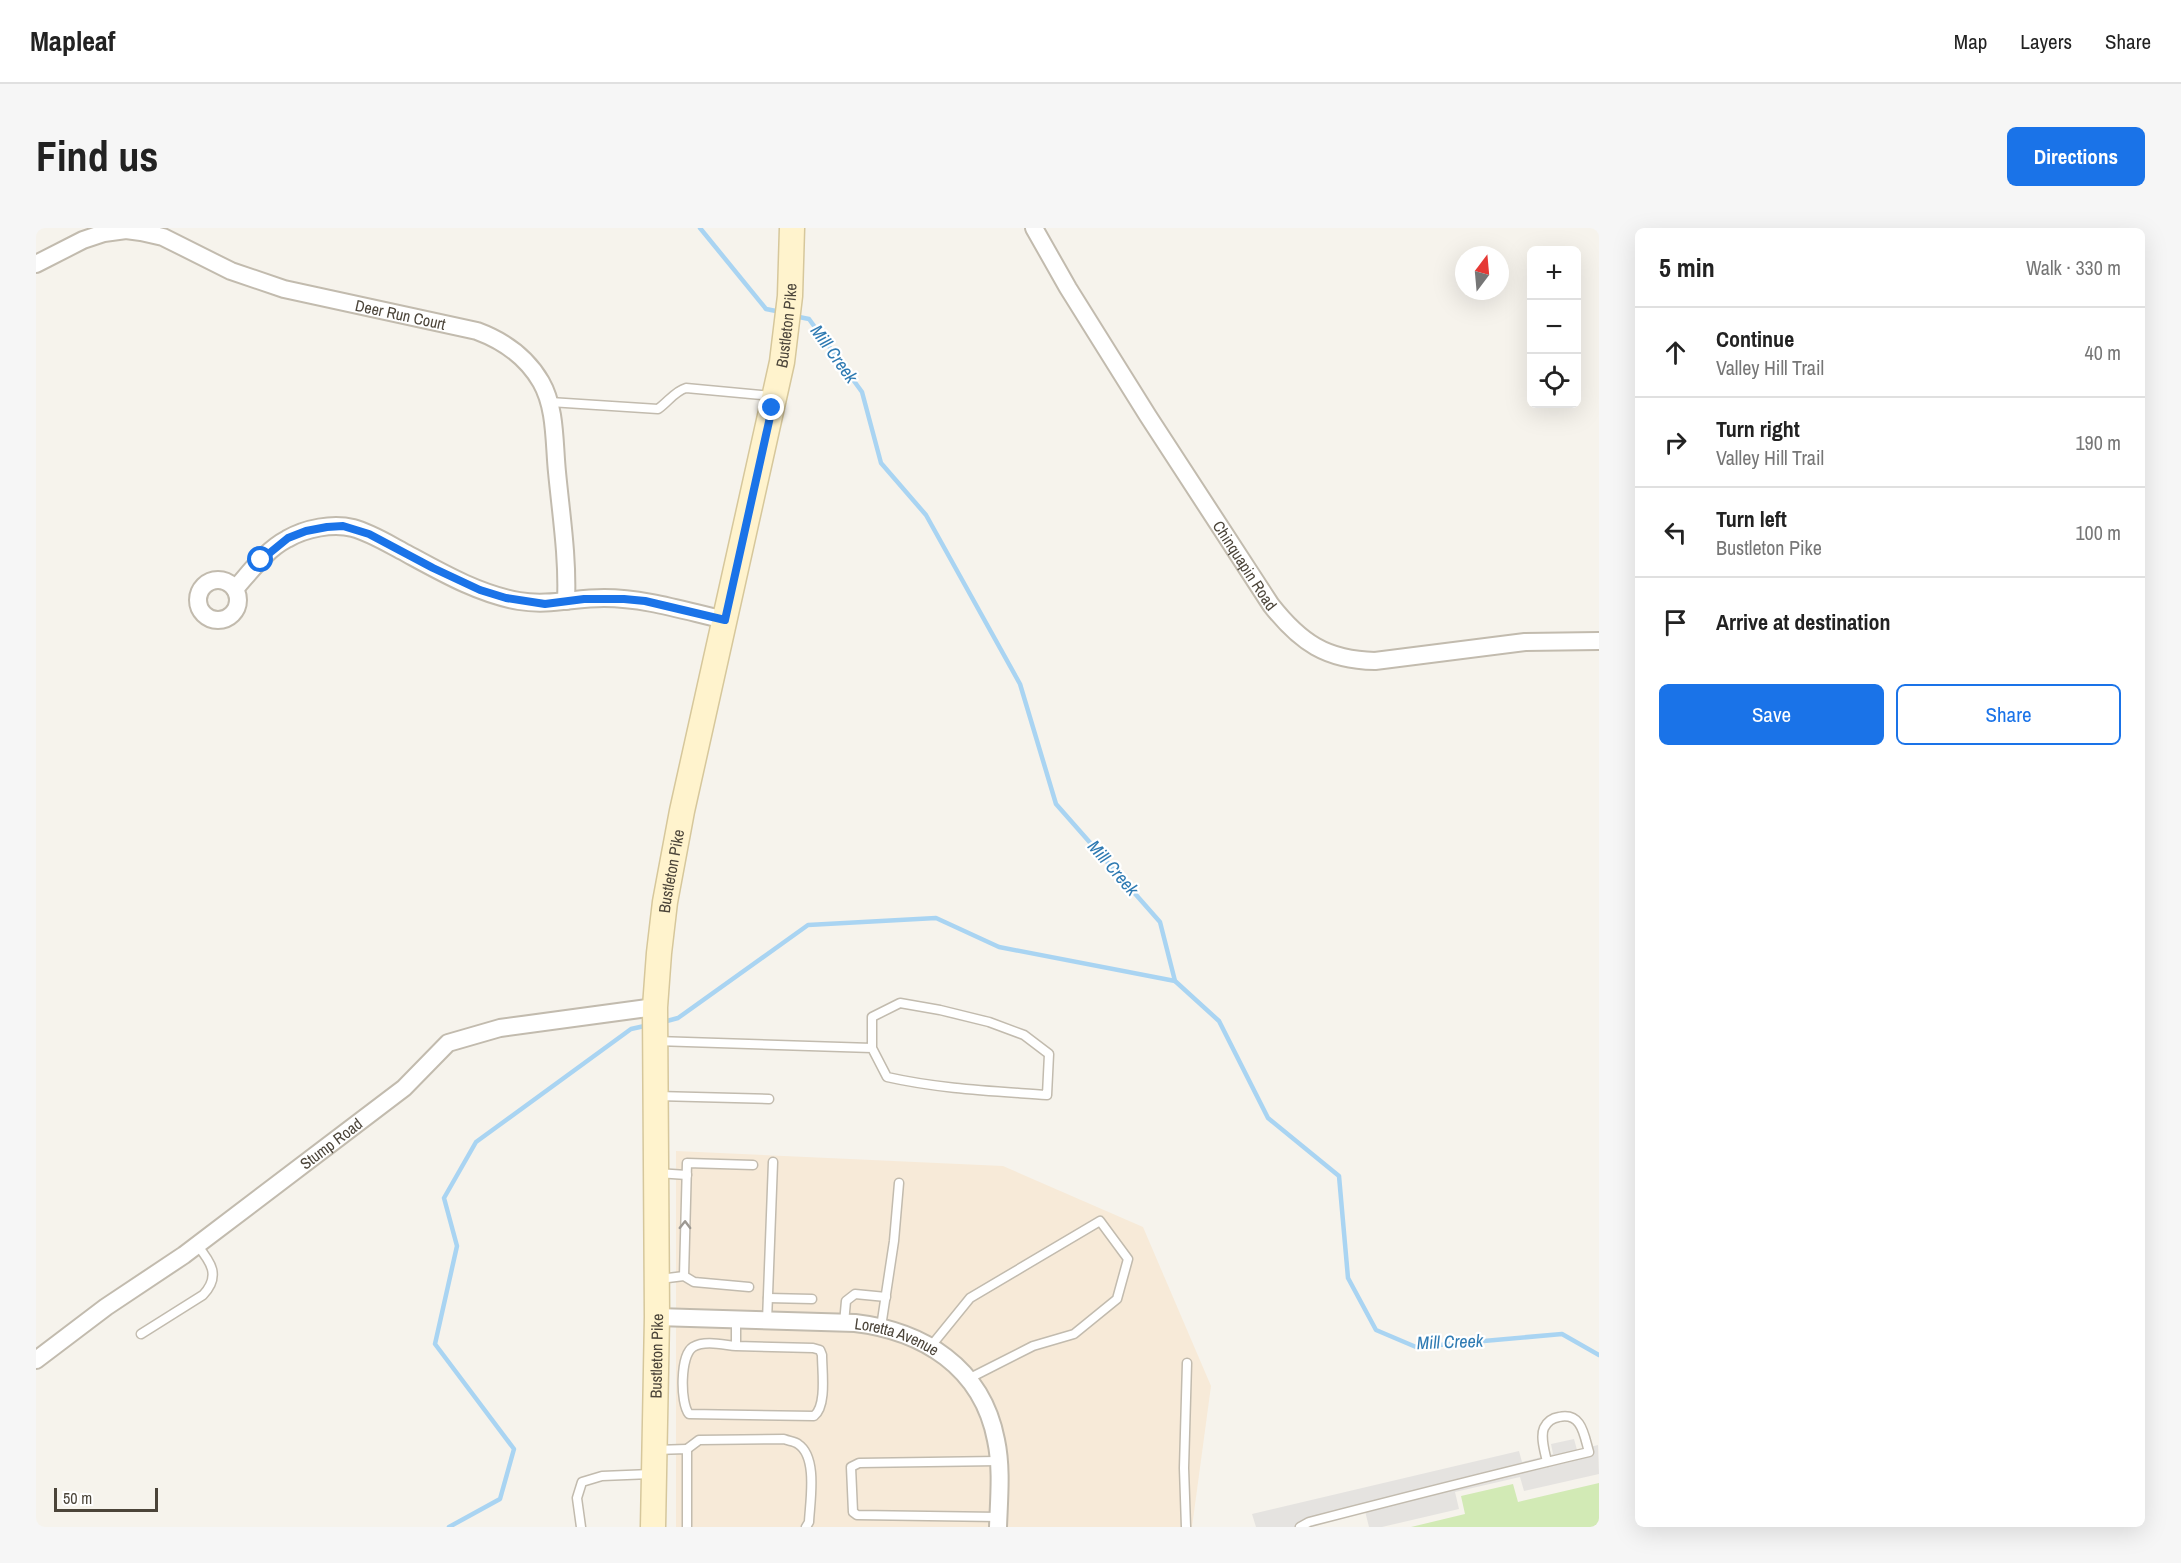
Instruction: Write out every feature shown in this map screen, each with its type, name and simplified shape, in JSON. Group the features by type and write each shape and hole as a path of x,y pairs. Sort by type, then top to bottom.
{"main road":[{"name":"Bustleton Pike","path":"653,1527 657,1317 656,1023 659,953 676,845 782,362 792,263 792,228"}],"street":[{"name":"Chinquapin Road","path":"1034,228 1068,288 1148,416 1270,604 1284,622 1313,646 1332,655 1353,660 1375,661 1525,642 1599,641"},
{"name":"Deer Run Court","path":"36,264 83,240 104,233 126,231 156,235 231,271 284,289 477,331 491,336 517,352 541,382 550,402 566,601"},
{"path":"235,589 266,555 288,538 306,531 343,526 369,534 480,590 506,598 545,604 604,598 645,601 725,620"},
{"name":"Stump Road","path":"36,1360 106,1307 197,1245 404,1088 448,1043 500,1028 656,1023"},
{"name":"Loretta Avenue","path":"657,1317 844,1323 881,1327 901,1332 932,1346 948,1358 968,1379 990,1418 997,1441 998,1522"}],"lane":[{"path":"550,402 658,409 679,390 686,388 775,396"},
{"path":"900,1003 989,1022 1024,1035 1049,1054 1047,1095 928,1085 887,1077 872,1048 872,1017 900,1003"},
{"path":"656,1023 872,1048"},
{"path":"656,1096 769,1099"},
{"path":"767,1321 773,1162"},
{"path":"684,1276 687,1163 753,1165"},
{"path":"657,1173 687,1175"},
{"path":"881,1327 899,1183"},
{"path":"932,1346 970,1298 1100,1221 1128,1259 1117,1299 1074,1334 1033,1346 968,1379"},
{"path":"141,1334 203,1295 210,1287 213,1278 212,1268 207,1257 197,1245"},
{"path":"657,1279 684,1276 694,1282 748,1287"},
{"path":"844,1323 846,1301 855,1294 886,1297"},
{"path":"768,1298 812,1299"},
{"path":"736,1320 736,1346"},
{"path":"701,1344 736,1346 820,1350 822,1355 822,1404 820,1412 814,1416 689,1414 684,1409 683,1370 685,1358 691,1348 701,1344"},
{"path":"1186,1527 1184,1468 1187,1363"},
{"path":"1300,1527 1308,1522 1588,1452 1582,1427 1577,1420 1567,1416 1550,1420 1542,1436 1547,1462"},
{"path":"655,1450 687,1449 699,1440 784,1439 798,1443 807,1453 811,1466 809,1522 806,1527"},
{"path":"687,1449 687,1527"},
{"path":"998,1461 859,1463 851,1467 853,1512 857,1515 998,1522"},
{"path":"581,1527 577,1498 582,1482 602,1476 654,1474"}],"shaded area":[{"path":"676,1151 1003,1166 1143,1227 1211,1386 1192,1527 676,1527"},
{"path":"1574,1439 1577,1450 1598,1445 1599,1474 1524,1491 1520,1477 1455,1492 1459,1509 1382,1527 1369,1527 1365,1511 1304,1527 1256,1527 1252,1514 1519,1451 1522,1462 1553,1454 1551,1444"}],"green space":[{"path":"1599,1483 1599,1527 1411,1527 1465,1514 1461,1496 1513,1484 1518,1502"}],"waterway":[{"name":"Mill Creek","path":"700,228 766,309 781,312"},
{"name":"Mill Creek","path":"794,316 809,319 862,392 881,463 926,515 1020,684 1056,804 1160,922 1175,981 1219,1021 1268,1118 1339,1176 1348,1278 1376,1330 1416,1347 1562,1334 1599,1355"},
{"path":"663,1022 678,1018 808,925 936,918 999,947 1175,981"},
{"path":"449,1527 500,1499 514,1449 435,1344 457,1246 444,1198 476,1142 631,1029 649,1025"}],"route":[{"path":"261,560 288,538 306,531 343,526 369,534 480,590 506,598 545,604 604,598 645,601 725,620 772,408"}]}
